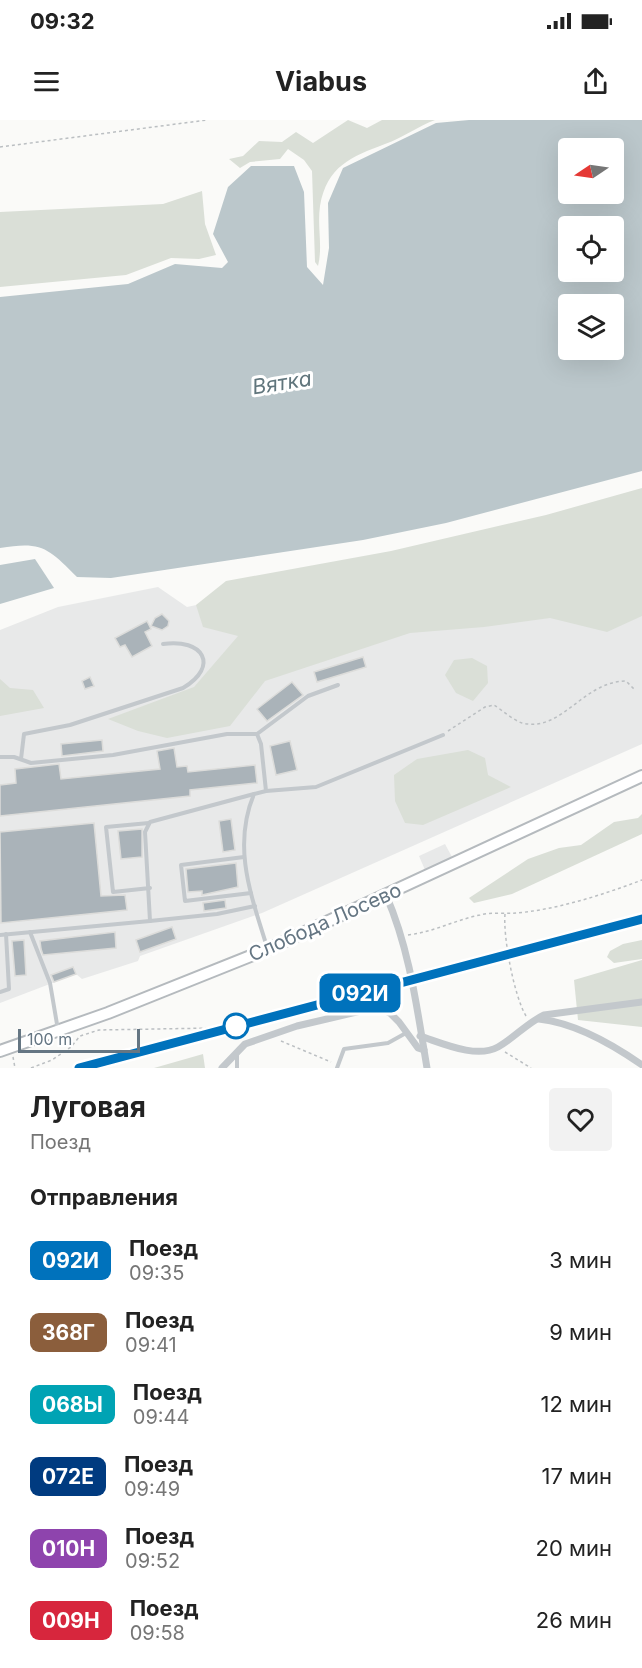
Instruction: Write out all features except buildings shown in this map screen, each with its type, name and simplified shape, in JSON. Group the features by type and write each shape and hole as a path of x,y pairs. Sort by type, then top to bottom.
{"main road":[{"name":"Слобода Лосево","path":"4,1049 268,949 642,776"}],"street":[{"path":"386,896 402,936 412,975 420,1036 427,1068"},
{"path":"420,1036 470,1050 497,1047 534,1020 557,1012 642,1002"},
{"path":"222,1068 245,1044 297,1026 378,1007 390,1013 418,1048 424,1050"},
{"path":"534,1020 560,1021 582,1030 642,1065"}],"lane":[{"path":"21,759 24,734 70,725 183,688 201,674 204,661 200,651 190,644 163,644"},
{"path":"0,757 21,759 31,763 112,755 217,735 257,734 309,696 338,685"},
{"path":"257,734 261,744 266,791"},
{"path":"150,888 113,892 106,827 150,822 266,791 316,787 442,735"},
{"path":"254,794 244,817 244,857 251,893 268,949"},
{"path":"150,822 145,832 150,888 150,921"},
{"path":"244,857 181,865 185,901 251,893"},
{"path":"0,935 217,914 255,906"},
{"path":"30,932 50,983 58,1030"},
{"path":"0,992 9,989 6,934"},
{"path":"337,1067 344,1049 388,1043 406,1033"},
{"path":"237,1052 237,1068"}],"path":[{"path":"0,147 53,138 185,125 207,120"},
{"path":"442,735 485,707 494,705 520,723 537,723 553,719 596,687 610,681 626,681 634,689"},
{"path":"402,936 420,934 480,915 552,908 613,892 642,880"},
{"path":"505,914 504,926 518,998 524,1015 534,1020"},
{"path":"412,975 642,914"},
{"path":"31,1068 52,1060 71,1047 80,1036 99,1030 213,1028 256,1040"},
{"path":"275,1039 297,1046 337,1067"},
{"path":"497,1047 531,1068"},
{"path":"4,1049 15,1068"}],"shaded area":[{"path":"348,120 367,128 382,120 435,120 351,159 335,172 323,192 320,206 318,266 315,262 312,171 304,160 288,149 280,159 250,162 240,168 229,159 243,156 259,141 282,142 296,132 313,143"},
{"path":"202,191 205,224 216,255 199,259 171,258 126,275 0,287 0,212 163,204"},
{"path":"642,488 642,616 607,632 550,618 484,627 410,633 265,681 230,726 167,738 138,731 108,719 194,687 238,636 203,627 196,605 226,581 391,551 546,515"},
{"path":"642,508 642,744 262,913 140,956 138,961 82,979 76,974 0,1003 0,630 58,607 158,587 187,607"},
{"path":"472,658 487,666 488,683 473,701 456,693 445,675 454,660"},
{"path":"0,679 10,688 33,690 44,708 0,716"},
{"path":"468,750 485,758 488,775 511,787 423,825 405,823 395,801 394,775 417,759"},
{"path":"642,814 642,834 512,894 474,903 469,898 528,859 559,848 581,845 614,822 638,818"},
{"path":"445,844 452,857 425,870 419,856"},
{"path":"642,940 642,959 614,963 607,957 610,951 623,944"},
{"path":"642,960 642,1027 578,1020 574,980"},
{"path":"203,1054 205,1068 154,1068"}],"water":[{"name":"Вятка","path":"469,120 642,120 642,471 446,523 363,540 111,578 77,577 51,553 35,546 0,548 0,297 128,284 175,264 222,268 228,262 213,234 228,187 251,166 294,166 304,192 307,267 323,285 329,248 328,203 343,168 436,123"},
{"path":"35,559 54,588 0,604 0,565"}],"railway":[{"path":"79,1068 642,919"}],"train":[{"name":"092И","path":"79,1068 642,919"}]}
